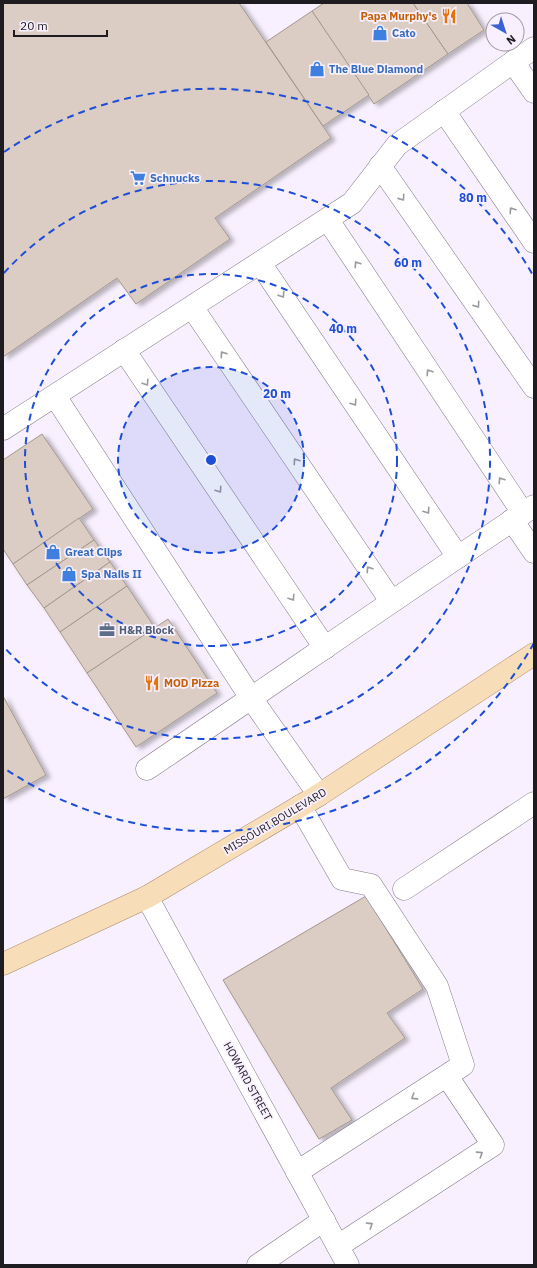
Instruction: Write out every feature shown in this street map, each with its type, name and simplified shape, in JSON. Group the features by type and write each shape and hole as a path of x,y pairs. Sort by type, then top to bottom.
{"main road":[{"name":"MISSOURI BOULEVARD","path":"3,964 147,897 319,795 534,654"}],"street":[{"path":"3,429 328,220 352,203 397,145 512,62 534,48"},
{"path":"512,62 534,92"},
{"path":"444,111 534,242"},
{"path":"380,166 534,387"},
{"path":"328,220 523,513 534,552"},
{"path":"260,263 458,557"},
{"path":"192,307 391,601"},
{"path":"124,350 325,648"},
{"path":"55,396 251,698 319,795"},
{"path":"146,769 325,648 391,601 523,513"},
{"path":"404,889 534,803"},
{"path":"297,1172 463,1065 437,986 371,885 342,879 300,806"},
{"name":"HOWARD STREET","path":"147,897 348,1265"},
{"path":"338,1246 493,1145 447,1076"},
{"path":"258,1265 324,1220"}],"building":[{"name":"Schnucks","path":"3,3 239,3 331,138 215,218 230,239 136,304 117,278 3,357"},
{"name":"Cato","path":"324,3 413,3 448,54 374,104 312,11"},
{"name":"Papa Murphy's","path":"413,3 467,3 484,30 448,54"},
{"name":"The Blue Diamond","path":"312,11 369,95 323,126 266,42"},
{"path":"42,434 93,509 13,564 3,549 3,460"},
{"name":"Great Clips","path":"79,518 94,540 27,585 13,564"},
{"name":"Spa Nails II","path":"94,540 110,562 44,608 27,585"},
{"path":"110,562 127,586 60,632 44,608"},
{"name":"H&R Block","path":"127,586 155,628 87,673 60,632"},
{"name":"MOD Pizza","path":"168,619 217,693 136,747 87,673"},
{"path":"3,696 46,775 3,799"},
{"path":"366,896 423,989 387,1013 405,1038 331,1088 352,1120 319,1139 223,980"}],"place":[{"name":"Papa Murphy's","path":"449,16"},
{"name":"Cato","path":"380,33"},
{"name":"The Blue Diamond","path":"317,69"},
{"name":"Schnucks","path":"138,178"},
{"name":"Great Clips","path":"53,552"},
{"name":"Spa Nails II","path":"69,574"},
{"name":"H&R Block","path":"107,630"},
{"name":"MOD Pizza","path":"152,683"}]}
